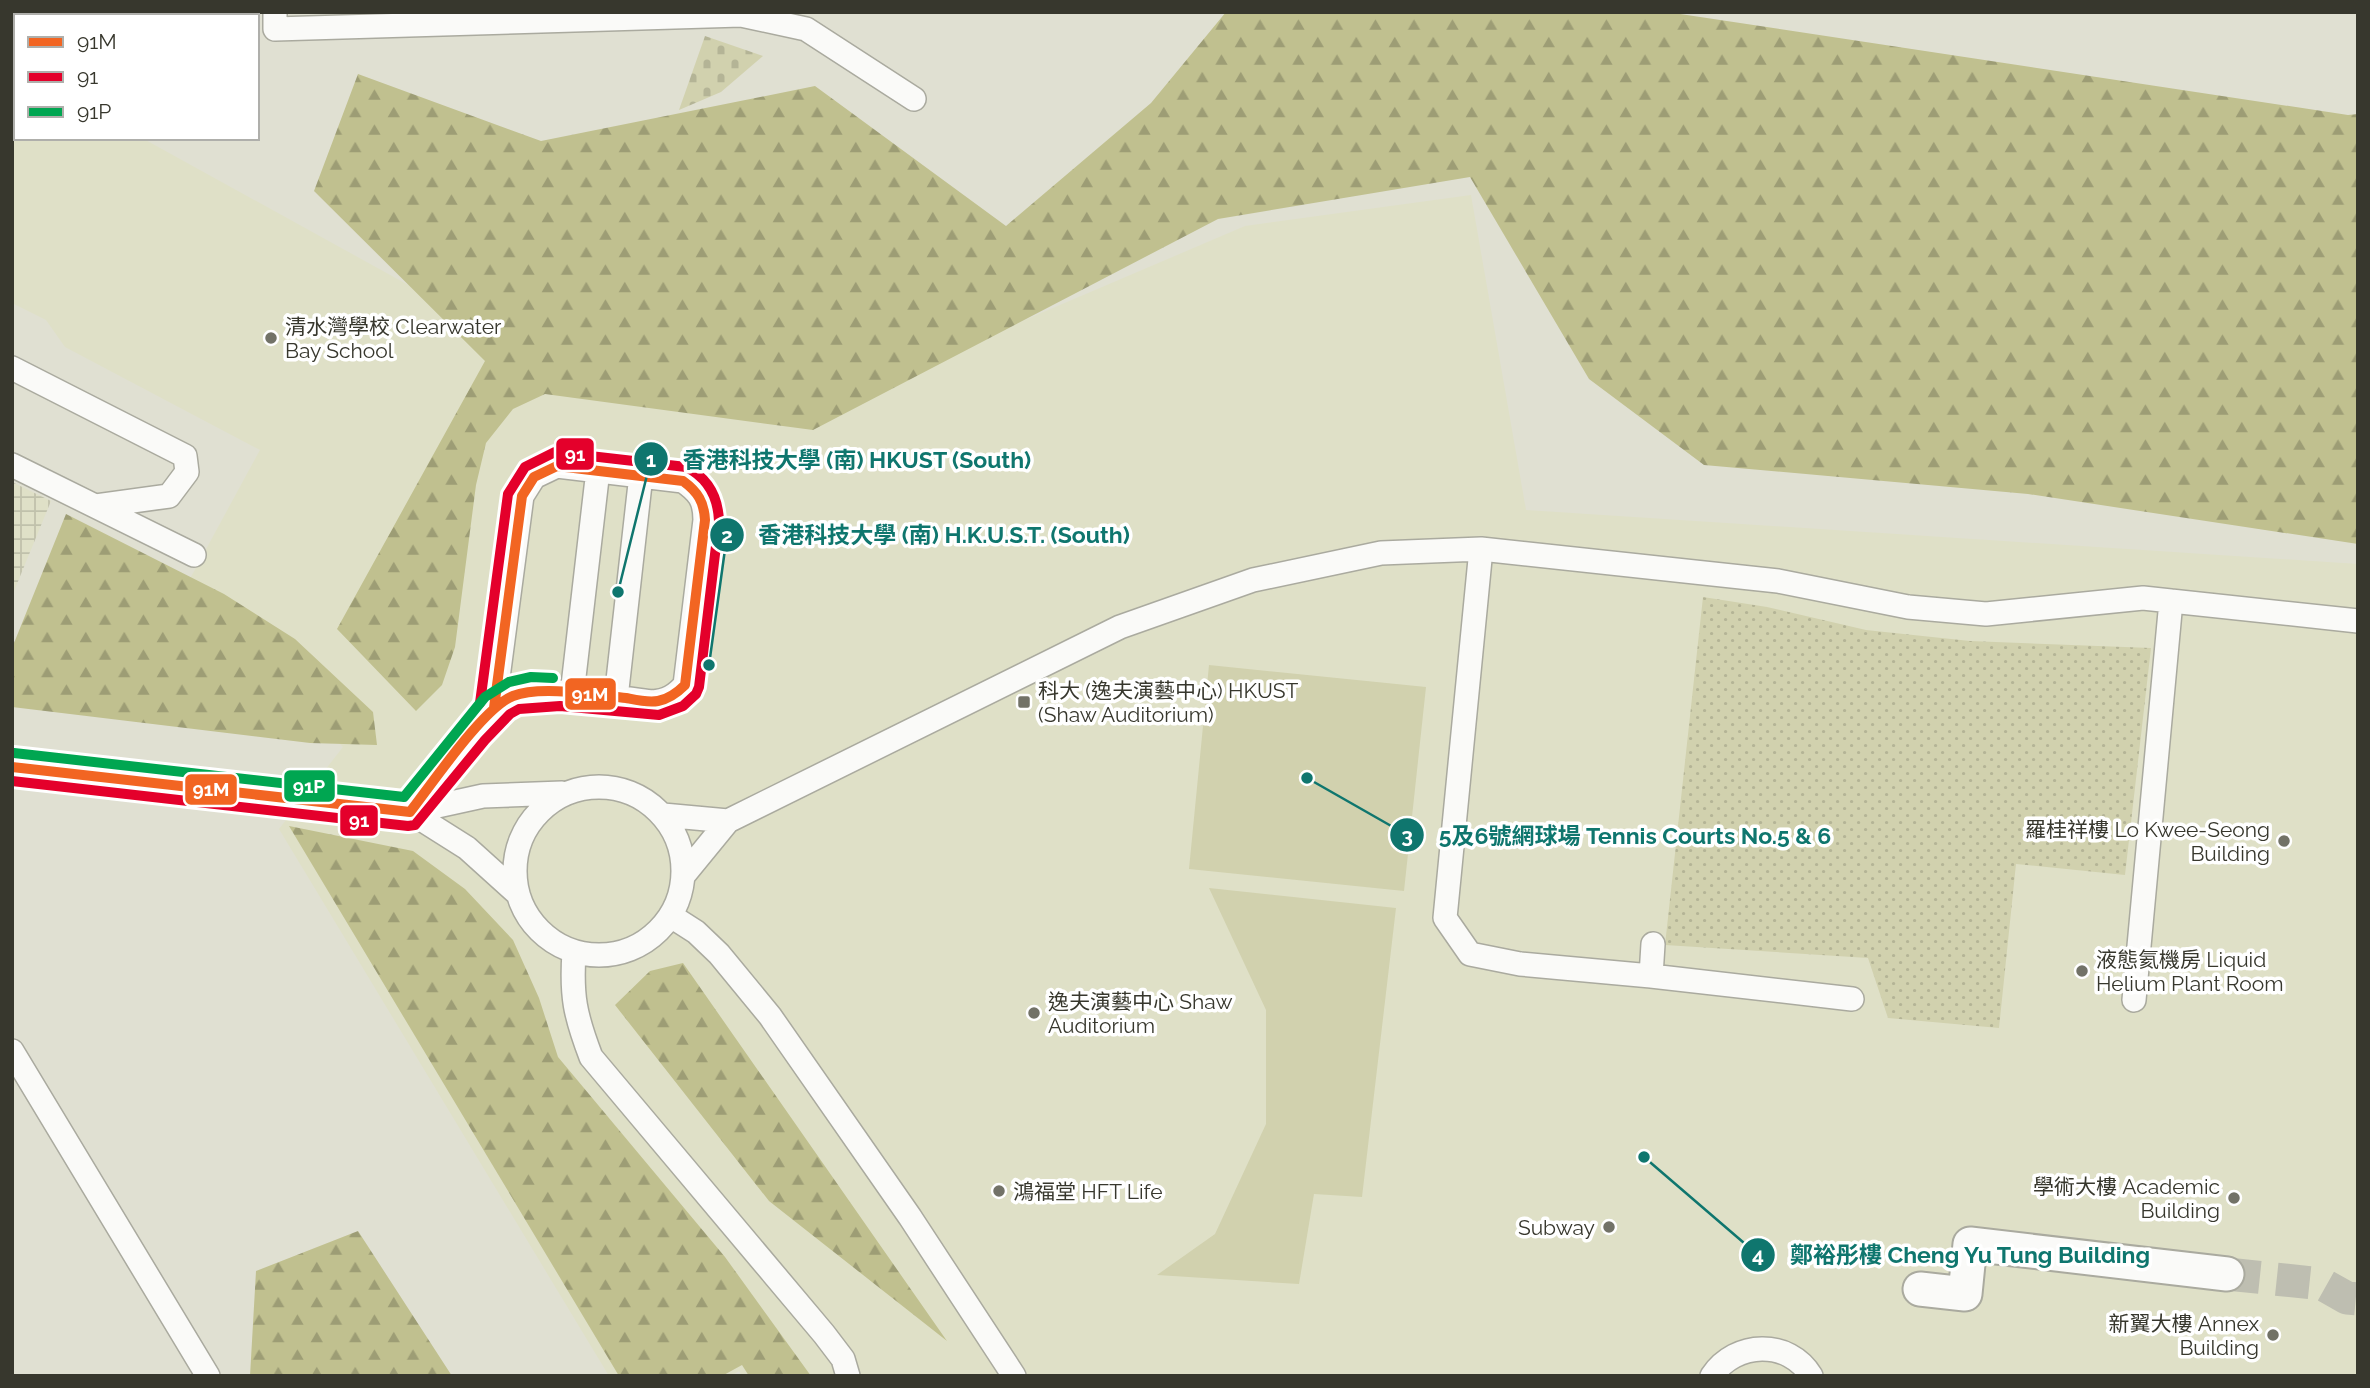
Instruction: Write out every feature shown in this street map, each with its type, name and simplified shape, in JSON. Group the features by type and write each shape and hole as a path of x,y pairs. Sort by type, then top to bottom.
{"street":[{"path":"12,767 410,812"},
{"path":"1920,1289 1965,1294 1970,1244 2227,1274"}],"lane":[{"path":"275,12 275,29 741,14 806,29 914,99"},
{"path":"12,368 185,456 187,472 169,496 96,506"},
{"path":"12,465 194,555"},
{"path":"410,812 494,708 512,696 533,691 664,702 676,695 685,685 705,520 705,505 697,491 683,481 557,466 534,477 522,496 494,708"},
{"path":"572,694 598,470"},
{"path":"616,698 641,475"},
{"path":"1481,550 1445,919 1470,954 1520,964 1852,999"},
{"path":"683,876 728,821 1120,627 1253,580 1381,553 1481,550 1778,581 1908,607 1986,614 2143,598 2358,621"},
{"path":"2134,1000 2171,601"},
{"path":"410,812 483,796 565,793 591,786 618,788 643,798 663,815 675,834 682,854 683,876 678,900 662,928 648,940 624,952 599,956 574,952 548,940 530,920 517,894 514,871 518,848 527,826 542,807 565,793"},
{"path":"410,812 467,848 517,894"},
{"path":"663,815 728,821"},
{"path":"670,916 696,932 719,954 770,1016 910,1217 1014,1376"},
{"path":"1651,976 1653,944"},
{"path":"574,952 572,984 577,1021 591,1057 824,1334 843,1359 848,1376"},
{"path":"12,1051 208,1376"},
{"path":"1712,1376 1727,1359 1746,1350 1770,1348 1789,1354 1806,1367 1811,1376"}],"shaded area":[{"path":"12,67 14,140 146,140 488,329 861,390 1245,226 1471,195 1526,510 2358,564 2358,1376 742,1376 739,1371 731,1376 609,1376 279,829 343,747 186,586 260,450 65,347 46,320 12,303"},
{"path":"12,482 51,501 12,596"}],"green space":[{"path":"1226,12 1667,12 2348,115 2358,114 2358,544 2028,494 1704,465 1589,379 1470,177 1218,219 813,430 545,394 513,409 486,443 476,485 455,647 442,685 416,711 337,629 485,361 314,191 358,74 541,141 815,86 1006,226 1151,103"},
{"path":"705,36 763,56 721,92 679,110"},
{"path":"66,514 224,594 295,639 373,712 377,745 310,743 12,707 12,648"},
{"path":"1703,597 1767,607 1866,630 1970,641 2151,648 2125,875 2016,864 1999,1028 1888,1018 1868,958 1665,945"},
{"path":"1209,665 1426,687 1404,891 1189,869"},
{"path":"289,826 413,851 465,889 513,940 539,998 558,1057 725,1257 811,1376 749,1376 742,1365 722,1376 619,1376"},
{"path":"1209,888 1396,908 1362,1197 1314,1194 1299,1284 1157,1275 1215,1234 1266,1124 1266,1010"},
{"path":"683,963 947,1341 769,1201 615,1005 650,971"},
{"path":"358,1231 452,1376 250,1376 256,1271"}],"tunnel":[{"path":"2227,1274 2322,1284 2347,1298 2358,1299"}],"transit line":[{"name":"91","path":"12,781 408,826 415,825 485,740 510,714 519,709 560,706 659,715 683,706 696,694 699,687 719,521 714,496 694,471 686,467 555,452 525,467 508,494 480,703"},
{"name":"91M","path":"410,812 487,715 513,696 553,691 654,702 669,697 685,685 705,520 702,503 688,485 683,481 557,466 534,477 522,496 494,708"},
{"name":"91P","path":"14,753 404,797 485,697 509,682 531,677 553,678"},
{"name":"91M","path":"12,767 410,812"}],"place":[{"name":"清水灣學校 Clearwater Bay School","path":"271,338"},
{"name":"香港科技大學 (南) HKUST (South)","path":"618,592"},
{"name":"香港科技大學 (南) H.K.U.S.T. (South)","path":"709,665"},
{"name":"科大 (逸夫演藝中心) HKUST (Shaw Auditorium)","path":"1024,702"},
{"name":"5及6號網球場 Tennis Courts No.5 & 6","path":"1307,778"},
{"name":"羅桂祥樓 Lo Kwee-Seong Building","path":"2284,841"},
{"name":"液態氦機房 Liquid Helium Plant Room","path":"2082,971"},
{"name":"逸夫演藝中心 Shaw Auditorium","path":"1034,1013"},
{"name":"鄭裕彤樓 Cheng Yu Tung Building","path":"1644,1157"},
{"name":"鴻福堂 HFT Life","path":"999,1191"},
{"name":"學術大樓 Academic Building","path":"2234,1198"},
{"name":"Subway","path":"1609,1227"},
{"name":"新翼大樓 Annex Building","path":"2273,1335"}]}
